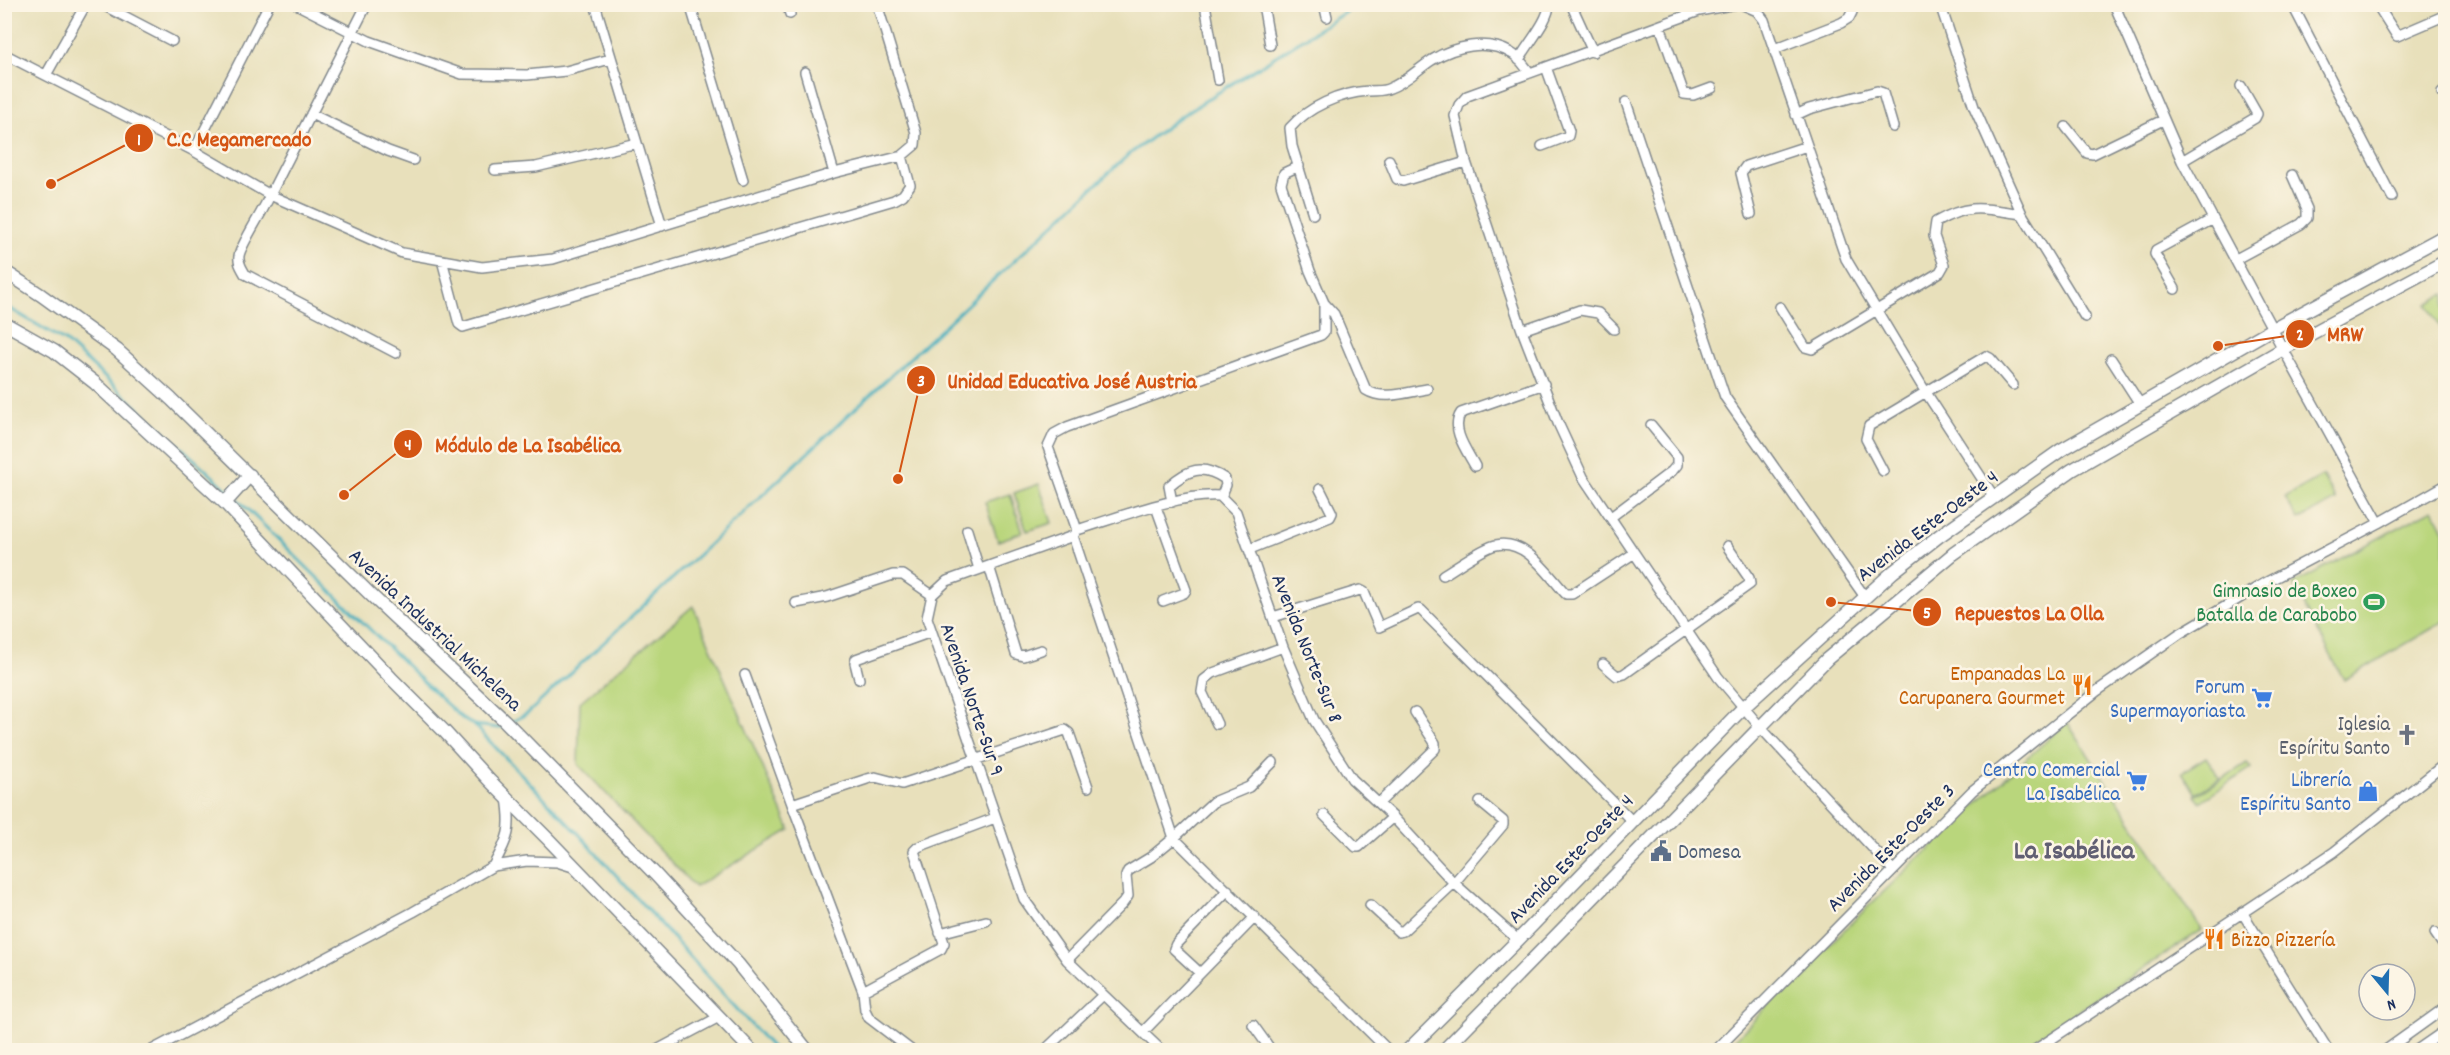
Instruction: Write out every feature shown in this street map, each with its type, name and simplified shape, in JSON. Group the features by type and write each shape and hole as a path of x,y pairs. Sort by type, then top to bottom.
{"main road":[{"name":"Avenida Este-Oeste 4","path":"1408,1050 1743,708 1865,597 1939,536 2061,450 2272,329 2445,235"},
{"path":"1444,1050 1827,659 1944,561 2072,470 2283,349 2445,261"},
{"name":"Avenida Industrial Michelena","path":"4,271 117,350 171,399 247,478 516,731 655,874 738,964 807,1050"},
{"path":"4,322 54,351 103,389 227,501 507,797 752,1050"},
{"path":"227,501 247,478"}],"street":[{"path":"46,75 86,4"},
{"path":"102,4 172,41"},
{"path":"194,151 269,4"},
{"path":"296,4 352,34 462,74 526,75 566,71 610,59"},
{"path":"367,4 263,211 239,253 239,264 246,274 396,353"},
{"path":"595,4 662,226"},
{"path":"690,4 743,180"},
{"path":"4,54 194,151 270,195 402,253 482,267 553,259 834,173 902,156 915,145 916,133 877,4"},
{"path":"1205,4 1218,80"},
{"path":"1263,4 1270,45"},
{"path":"1324,4 1327,17"},
{"path":"1519,60 1550,9 1550,4"},
{"path":"1570,4 1593,52"},
{"path":"1736,4 1708,6 1593,52 1467,96 1459,105 1455,116 1466,162 1522,330 1558,423 1583,477 1718,677 1761,728 1893,870"},
{"path":"1741,4 1757,10 1764,20 1846,259 1925,391 1994,497"},
{"path":"1774,49 1842,23 1852,12 1850,4"},
{"path":"1940,4 1974,107 2022,213 2085,317"},
{"path":"2114,4 2182,160 2379,523"},
{"path":"2292,4 2392,197"},
{"path":"2378,6 2397,36 2445,15"},
{"path":"1660,26 1684,94 1693,95 1712,88"},
{"path":"1313,214 1292,146 1290,128 1298,118 1328,102 1355,93 1381,92 1393,87 1432,60 1464,47 1481,45 1513,53 1530,73"},
{"path":"1542,146 1568,136 1546,67"},
{"path":"805,72 834,173"},
{"path":"2182,160 2255,118 2257,114 2241,86"},
{"path":"1796,115 1809,109 1877,91 1883,93 1893,127"},
{"path":"1626,102 1725,397 1865,597"},
{"path":"312,114 388,151 413,160"},
{"path":"2066,127 2087,153 2093,154 2163,120"},
{"path":"495,170 536,167 637,143"},
{"path":"1751,214 1740,173 1746,166 1807,146"},
{"path":"442,260 459,324 463,327 894,200 903,195 910,185 902,156"},
{"path":"1389,160 1397,179 1403,181 1466,162"},
{"path":"1299,166 1284,173 1281,184 1310,271 1324,303 1326,322 1321,336 1067,427 1054,434 1048,447 1174,838 1388,1050"},
{"path":"2236,259 2301,224 2307,218 2307,209 2292,175"},
{"path":"1780,307 1805,347 1812,349 1940,272 1944,265 1935,236 1936,222 1959,210 1972,207 2022,213"},
{"path":"2175,289 2155,254 2156,250 2213,219"},
{"path":"1324,303 1334,314 1366,390 1374,395 1385,395 1426,389"},
{"path":"1522,330 1580,310 1598,313 1614,329"},
{"path":"1883,471 1866,439 1869,426 1986,356 2013,385"},
{"path":"2111,359 2140,404"},
{"path":"1475,466 1456,428 1457,419 1461,413 1544,384"},
{"path":"1611,517 1677,465 1677,457 1651,425"},
{"path":"796,603 827,597 893,575 903,575 932,595 947,581 1075,533 1172,502 1203,495 1221,497 1226,485 1225,479 1211,470 1198,470 1180,476 1169,486 1172,502"},
{"name":"Avenida Este-Oeste 3","path":"1716,1050 1972,791 2119,675 2179,634 2265,583 2444,488"},
{"path":"1250,549 1329,518 1332,513 1320,489"},
{"name":"Avenida Norte-Sur 8","path":"1221,497 1236,512 1283,646 1314,720 1352,779 1393,817 1454,883 1518,940"},
{"path":"1156,507 1186,590 1184,593 1163,601"},
{"path":"967,530 984,568 1016,654 1023,656 1041,650"},
{"path":"1443,575 1495,545 1514,545 1529,553 1566,594 1572,594 1634,554"},
{"path":"1604,664 1617,676 1624,674 1750,584 1749,578 1727,546"},
{"path":"1273,617 1360,590 1364,592 1379,627 1418,609 1421,610 1632,821"},
{"name":"Avenida Norte-Sur 9","path":"932,595 927,618 931,632 1024,899 1067,960 1161,1050"},
{"path":"859,679 856,659 931,632"},
{"path":"1217,724 1202,692 1204,680 1213,673 1283,646"},
{"path":"745,675 863,991 865,1010 869,1018 911,1050"},
{"path":"1379,803 1435,749 1436,743 1415,712"},
{"path":"792,804 875,777 902,784 1065,730 1069,733 1088,788"},
{"path":"1067,960 1128,896 1126,876 1128,871 1160,850 1214,802 1249,787 1273,762"},
{"path":"2035,1050 2334,852 2445,763"},
{"path":"493,866 506,844 511,821 507,797"},
{"path":"1370,905 1399,932 1403,931 1454,883 1503,825 1503,820 1480,802"},
{"path":"1324,815 1356,847 1359,847 1393,817"},
{"path":"863,991 941,949 944,943 914,851 918,847 995,818"},
{"path":"152,1050 413,912 493,866 526,861 557,862 576,868"},
{"path":"1200,973 1174,949 1176,944 1228,890"},
{"path":"2242,912 2328,1050"},
{"path":"1143,1032 1255,917"},
{"path":"940,933 986,921"},
{"path":"2435,933 2445,949"},
{"path":"1045,1050 1103,995"},
{"path":"2386,1050 2445,1007"},
{"path":"657,1050 719,1017"},
{"path":"1254,1025 1271,1050"},
{"path":"2417,1050 2445,1030"}],"green space":[{"path":"2445,294 2445,326 2441,328 2427,304"},
{"path":"2322,476 2336,500 2298,520 2285,497"},
{"path":"1039,484 1052,523 1027,531 1014,493"},
{"path":"1010,494 1023,532 998,541 985,502"},
{"name":"Gimnasio de Boxeo Batalla de Carabobo","path":"2433,509 2445,532 2445,621 2344,680 2293,584"},
{"path":"693,606 790,830 695,887 578,764 580,702"},
{"path":"2067,722 2202,930 2022,1050 1725,1050 1893,883"},
{"path":"2206,757 2220,778 2196,794 2182,772"},
{"path":"2247,763 2251,768 2200,802 2195,796"}],"waterway":[{"path":"510,723 528,713 1127,156 1181,116 1358,4"},
{"path":"4,305 66,342 231,493"},
{"path":"236,498 439,697 464,720 474,725 578,833 774,1050"},
{"path":"474,725 499,728 504,726"}],"place":[{"name":"C.C Megamercado","path":"51,184"},
{"name":"MRW","path":"2218,346"},
{"name":"Unidad Educativa José Austria","path":"898,479"},
{"name":"Módulo de La Isabélica","path":"344,495"},
{"name":"Repuestos La Olla","path":"1831,602"},
{"name":"Gimnasio de Boxeo Batalla de Carabobo","path":"2374,602"},
{"name":"Empanadas La Carupanera Gourmet","path":"2082,685"},
{"name":"Forum Supermayoriasta","path":"2262,698"},
{"name":"Iglesia Espíritu Santo","path":"2407,735"},
{"name":"Centro Comercial La Isabélica","path":"2137,781"},
{"name":"Librería Espíritu Santo","path":"2368,791"},
{"name":"Domesa","path":"1661,851"},
{"name":"Bizzo Pizzería","path":"2214,939"}],"district":[{"name":"La Isabélica","path":"2074,849"}]}
